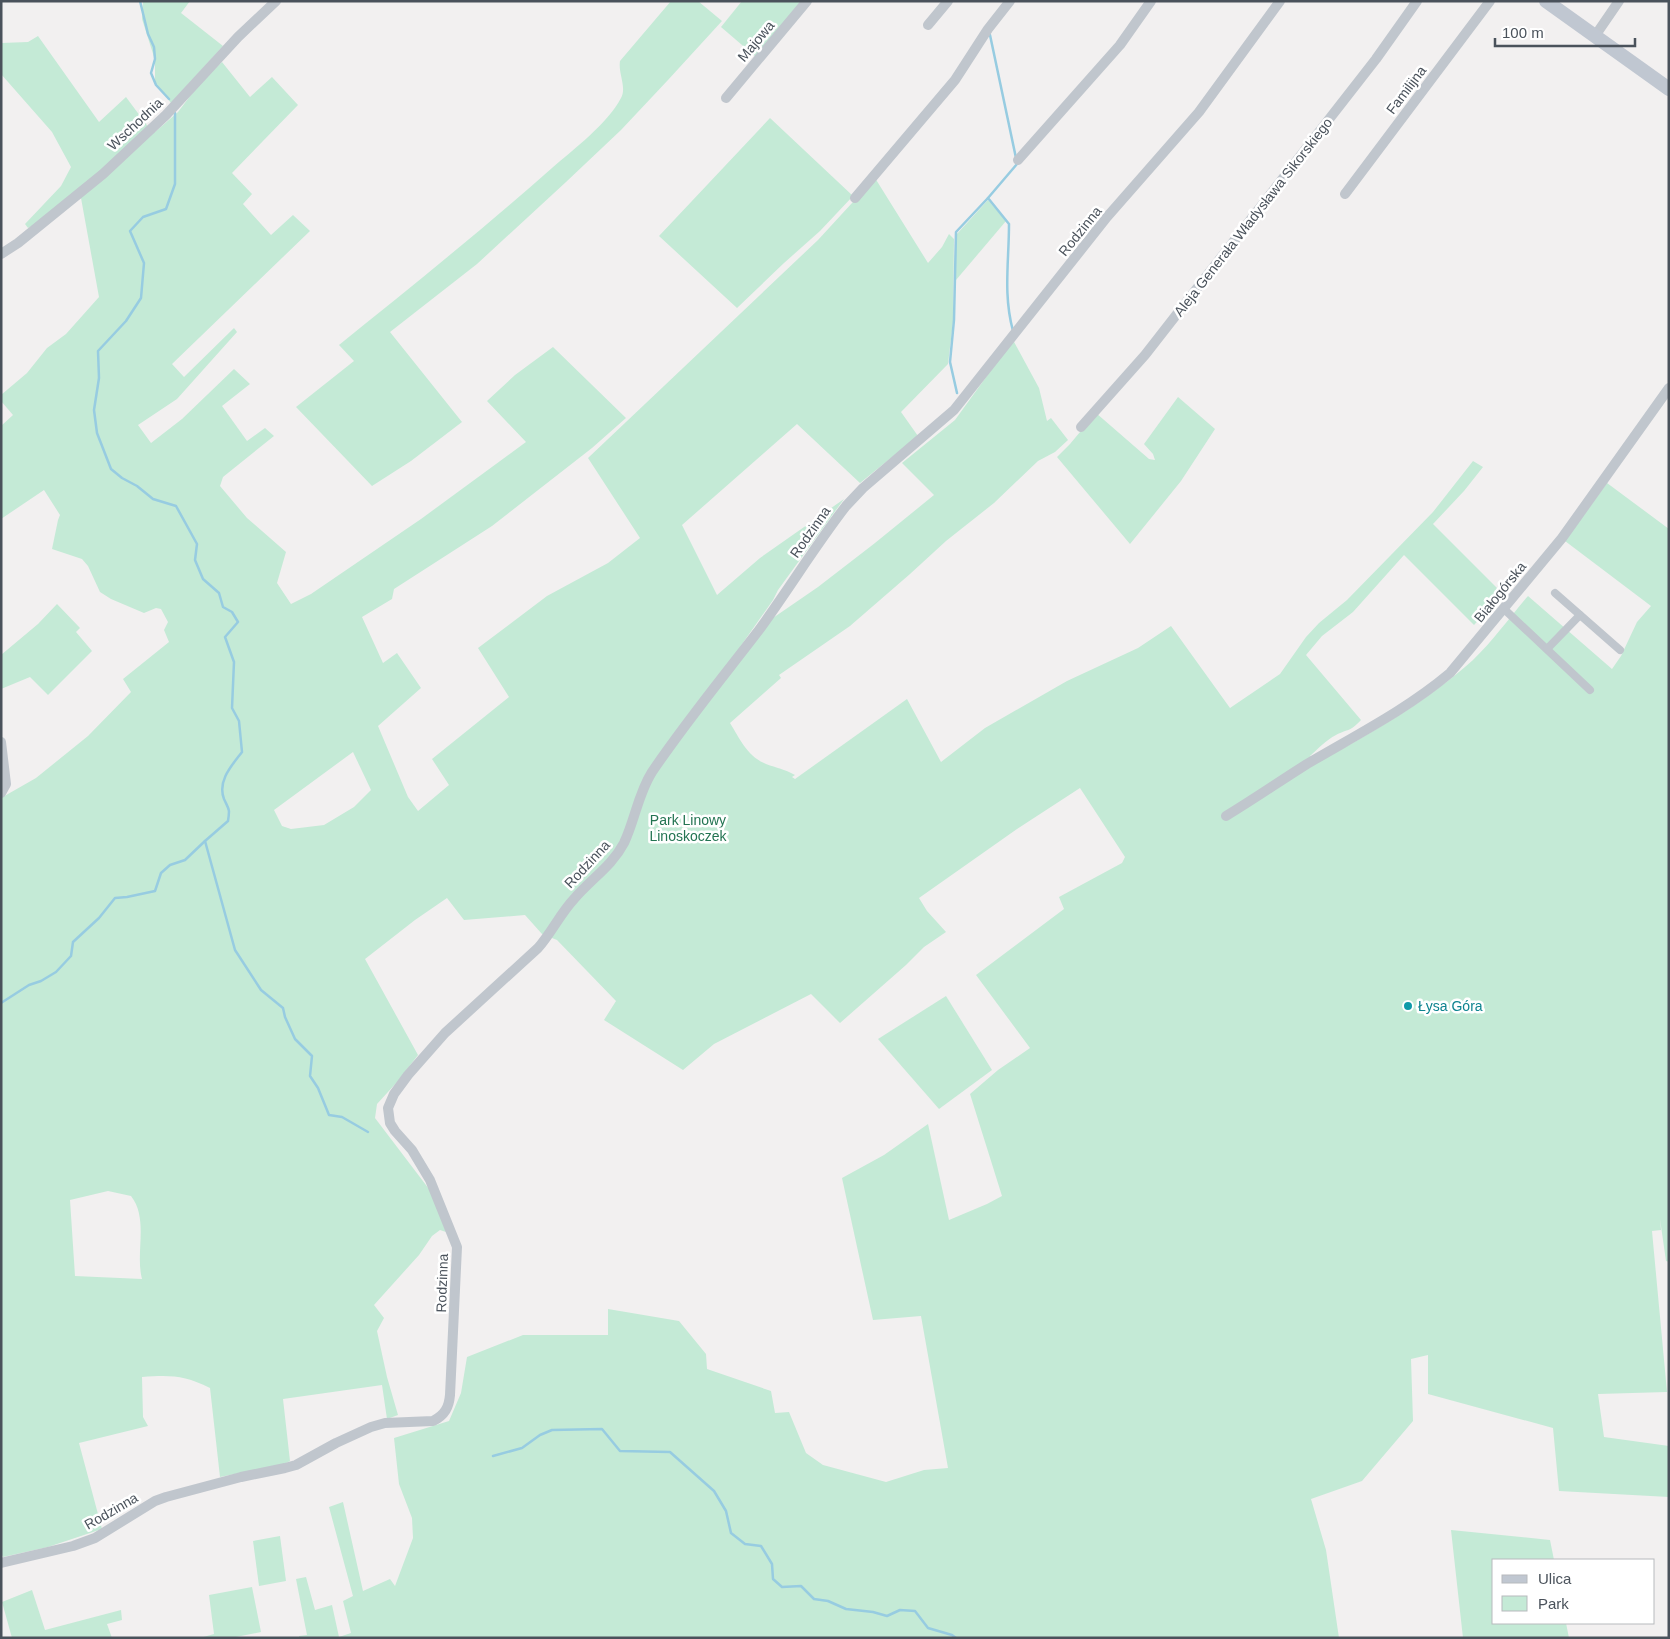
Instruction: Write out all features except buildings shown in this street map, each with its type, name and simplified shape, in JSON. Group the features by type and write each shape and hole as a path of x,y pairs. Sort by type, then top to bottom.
{"main road":[{"path":"1546,1 1669,89"}],"street":[{"name":"Wschodnia","path":"1,254 18,243 103,174 166,115 232,44 276,1"},
{"name":"Majowa","path":"726,98 807,1"},
{"path":"928,25 948,1"},
{"path":"855,198 955,80 988,29 1010,1"},
{"path":"1018,160 1120,45 1151,1"},
{"name":"Rodzinna","path":"1,1563 73,1546 95,1538 140,1510 166,1497 296,1465 336,1443 372,1427 384,1424 433,1421 440,1418 445,1412 449,1405 450,1395 457,1247 433,1186 421,1163 390,1122 388,1108 394,1094 445,1033 538,948 575,897 614,859 624,843 650,775 759,629 846,506 863,488 954,410 1108,217 1187,127 1280,1"},
{"name":"Aleja Generała Władysława Sikorskiego","path":"1082,427 1146,355 1376,59 1417,1"},
{"name":"Familijna","path":"1345,194 1490,1"},
{"path":"1595,36 1619,1"},
{"name":"Białogórska","path":"1226,816 1306,765 1386,720 1441,681 1460,662 1504,609 1585,507 1669,388"},
{"path":"1555,593 1620,650"},
{"path":"1504,609 1590,690"},
{"path":"1547,649 1580,615"},
{"path":"1,742 6,784 1,793"}],"green space":[{"path":"143,1 190,1 181,13 223,46 171,103 155,83 155,60 142,19"},
{"path":"671,1 698,1 722,21 621,130 566,182 477,264 390,332 462,422 411,461 372,486 296,407 354,361 339,345 473,236 580,145 608,117 623,94 620,61"},
{"path":"742,1 803,1 756,57 721,27"},
{"name":"Park Linowy Linoskoczek","path":"38,36 99,122 126,97 149,128 155,132 178,112 200,83 222,62 250,97 272,77 298,105 232,173 252,194 243,204 271,235 293,215 310,231 172,364 184,377 234,328 237,332 177,399 138,425 151,443 182,419 234,369 250,384 222,406 247,441 265,428 274,436 223,477 220,486 247,518 286,552 277,583 291,604 311,594 421,519 526,442 487,401 515,375 553,347 626,418 592,448 492,526 394,589 392,599 362,617 383,663 397,653 421,688 378,726 408,797 418,811 449,785 432,759 509,697 478,648 547,596 608,563 640,538 588,458 818,240 875,178 928,263 942,247 949,234 954,239 953,322 948,364 901,412 918,436 860,483 797,424 682,525 717,595 760,558 844,499 778,590 740,647 770,620 818,587 934,495 902,463 955,420 1013,340 1039,388 1047,421 1051,418 1068,440 1055,452 1038,461 994,503 946,541 850,626 779,675 781,678 730,723 749,752 759,761 795,775 792,777 795,779 907,699 941,762 985,728 1067,681 1138,648 1171,626 1230,708 1280,674 1306,637 1319,623 1347,600 1433,512 1473,461 1483,467 1464,491 1433,524 1503,594 1474,625 1404,555 1353,612 1322,636 1306,655 1361,720 1351,729 1329,739 1310,756 1316,763 1398,716 1437,690 1488,645 1528,596 1612,669 1621,656 1637,622 1651,606 1565,541 1607,483 1669,529 1669,1262 1666,1261 1660,1219 1661,1230 1652,1231 1667,1392 1598,1394 1604,1437 1669,1446 1669,1497 1559,1491 1553,1428 1428,1394 1428,1355 1411,1359 1413,1421 1362,1481 1311,1499 1326,1550 1339,1638 299,1638 299,1636 307,1635 296,1579 306,1577 315,1610 332,1605 339,1637 351,1633 343,1601 353,1596 329,1507 343,1502 363,1591 390,1579 395,1586 413,1538 412,1518 399,1484 394,1438 449,1421 461,1393 467,1357 523,1335 608,1335 608,1309 679,1321 706,1354 707,1369 771,1391 775,1413 789,1412 806,1453 823,1465 886,1482 924,1470 948,1468 921,1316 873,1320 842,1178 884,1155 928,1124 949,1220 1002,1196 970,1094 998,1070 1030,1048 976,975 1064,909 1059,897 1122,863 1125,857 1080,788 1017,829 919,898 927,911 946,932 924,947 840,1023 811,994 714,1044 683,1070 604,1020 616,1001 557,940 542,934 525,915 464,920 447,898 415,920 365,959 418,1055 377,1104 375,1118 432,1193 446,1232 440,1230 432,1236 419,1255 374,1305 384,1318 377,1331 398,1415 387,1419 382,1385 283,1399 290,1461 284,1464 220,1477 210,1388 184,1378 142,1377 143,1417 148,1426 79,1443 102,1529 48,1547 3,1557 1,1553 1,798 36,778 88,736 131,692 123,679 169,642 164,630 168,622 161,609 156,608 144,613 111,599 100,592 88,566 82,559 52,549 60,515 44,490 1,519 1,426 13,415 1,401 1,395 27,373 47,348 66,334 99,297 81,198 28,228 25,224 61,186 71,167 52,132 1,74 1,43 28,42","holes":["353,752 371,790 354,807 324,825 291,829 282,826 274,810","108,1191 131,1196 136,1205 141,1226 140,1269 142,1279 75,1276 70,1200"]},
{"path":"770,118 853,196 820,231 737,308 659,236"},
{"path":"988,200 1006,221 956,280 956,235"},
{"path":"1178,397 1215,429 1181,481 1130,544 1057,457 1096,413 1149,459 1155,460 1153,454 1144,444"},
{"path":"57,604 80,628 76,632 92,651 48,695 30,677 1,689 1,655 38,624"},
{"path":"946,996 992,1070 939,1109 878,1039"},
{"path":"1451,1530 1550,1540 1554,1559 1492,1559 1492,1624 1566,1624 1569,1638 1463,1638"},
{"path":"280,1536 286,1581 259,1586 253,1541"},
{"path":"252,1587 261,1632 231,1638 200,1638 214,1634 209,1595"},
{"path":"32,1590 45,1630 121,1610 122,1620 107,1624 112,1638 12,1638 2,1602"}],"waterway":[{"path":"140,1 148,34 154,47 155,59 151,73 156,85 169,99"},
{"path":"990,35 1016,158"},
{"path":"175,113 175,184 166,209 143,217 130,231 144,263 141,298 126,321 98,351 99,378 94,410 97,433 111,469 153,499 176,506 197,544 195,560 203,579 219,593 223,607 232,612 238,622 225,637 234,662 232,708 239,721 242,752 234,762 222,786 224,799 229,809 228,821 205,841 235,950 261,990 283,1008 295,1039 312,1056 310,1076 318,1088 329,1115 342,1117 368,1132"},
{"path":"1013,331 1007,291 1009,224 988,198 1017,164"},
{"path":"957,393 950,362 954,320 956,232 988,198"},
{"path":"1,1003 29,985 41,981 56,972 71,956 73,942 99,918 115,898 155,891 161,873 170,865 185,860 205,841"},
{"path":"493,1456 522,1448 540,1435 552,1430 602,1429 620,1451 670,1452 714,1491 726,1511 731,1533 745,1544 761,1546 772,1564 773,1579 782,1587 801,1586 814,1599 828,1601 846,1609 873,1612 887,1616 900,1610 915,1611 928,1628 956,1638"}],"place":[{"name":"Łysa Góra","path":"1408,1006"}]}
